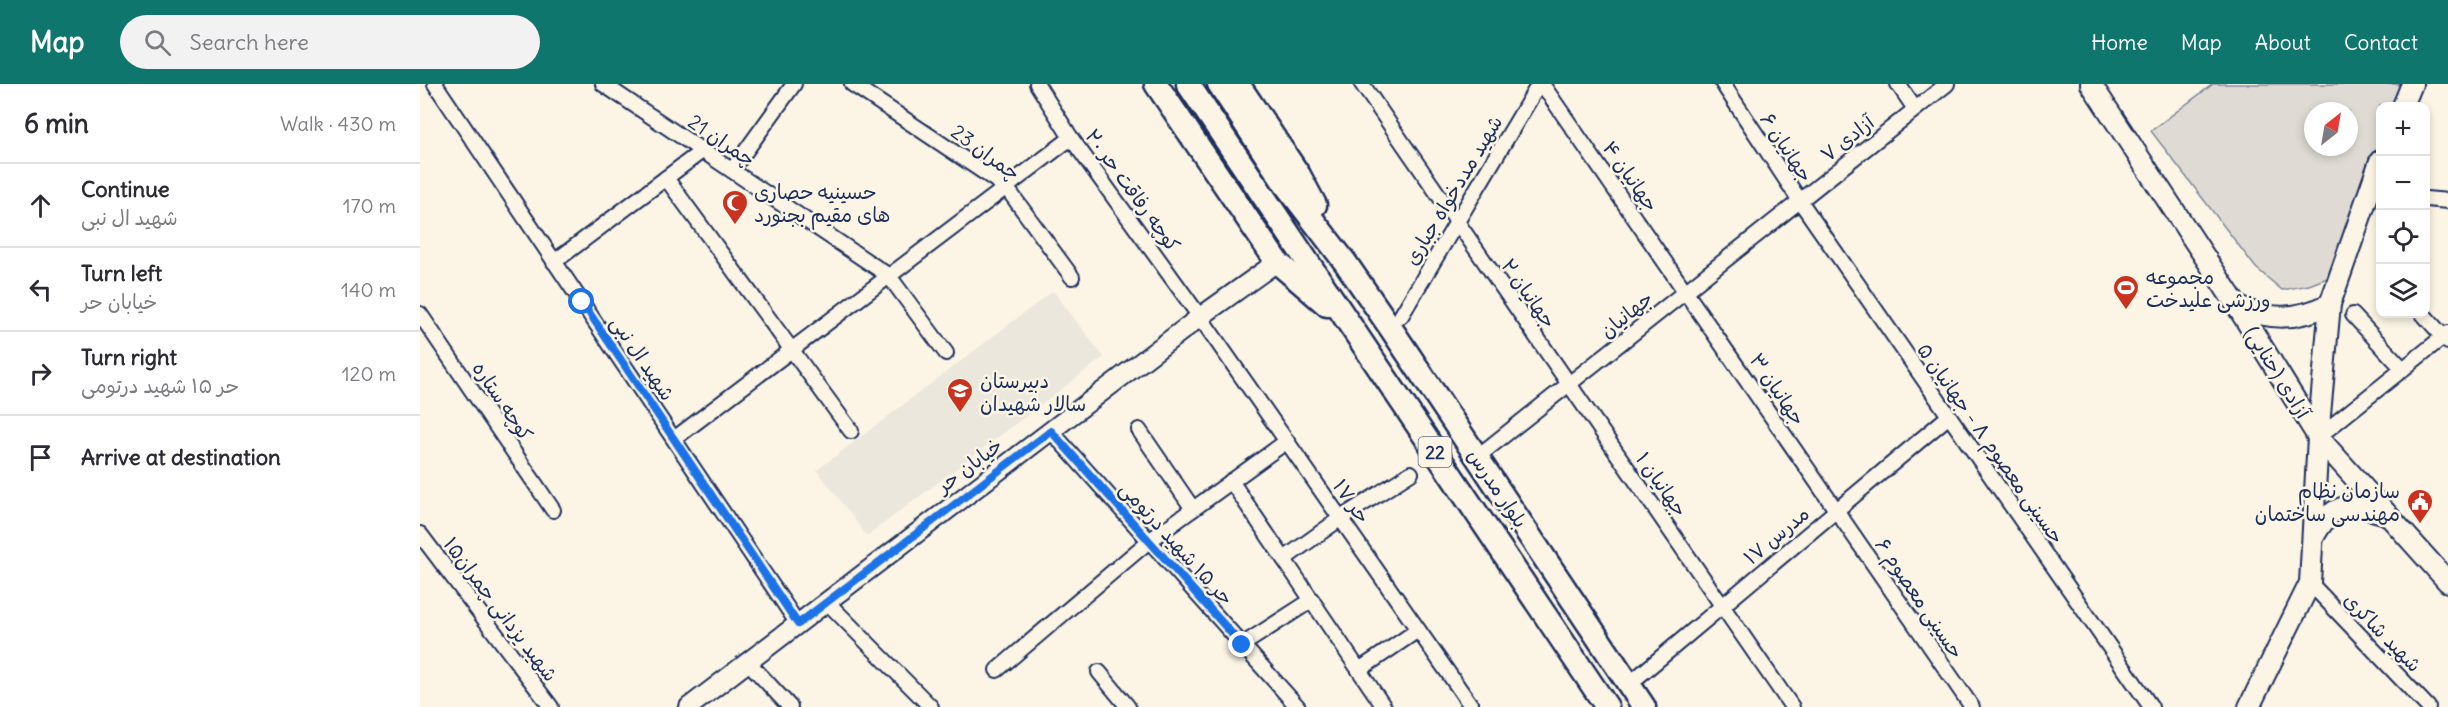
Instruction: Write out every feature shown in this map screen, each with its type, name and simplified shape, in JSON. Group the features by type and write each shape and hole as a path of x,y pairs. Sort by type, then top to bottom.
{"main road":[{"path":"1156,84 1277,262 1349,325"},
{"name":"بلوار مدرس","path":"1188,84 1606,707"},
{"name":"بلوار مدرس","path":"1219,84 1285,184 1345,262 1644,707"},
{"path":"1238,84 1299,175 1345,262"},
{"name":"آزادی (حنایی)","path":"2091,84 2236,306 2318,437 2448,582"},
{"path":"2405,102 2412,84"},
{"path":"2250,707 2310,583 2318,437 2330,304 2374,196"},
{"path":"2236,306 2252,313 2284,318 2300,316 2330,304"},
{"path":"2313,538 2322,521 2334,511 2351,506 2386,514"}],"street":[{"name":"شهید ال نبی","path":"435,84 798,624"},
{"name":"چمران 21","path":"603,84 889,276 946,353"},
{"path":"732,170 794,84"},
{"name":"چمران 23","path":"852,84 1006,187 1072,277"},
{"name":"کوچه رفاقت حر ۲۰","path":"1037,84 1071,138 1200,317"},
{"name":"جهانیان ۲","path":"1362,84 1569,384"},
{"name":"شهید مددخواه جباری","path":"1401,316 1540,84"},
{"name":"جهانیان ۴","path":"1540,84 1687,290"},
{"name":"جهانیان ۶","path":"1723,84 1800,201"},
{"path":"1898,84 1915,109"},
{"name":"آزادی ۷","path":"1800,201 1947,84"},
{"path":"674,439 1071,138"},
{"path":"555,262 702,151"},
{"path":"666,178 851,431"},
{"path":"2430,199 2448,201"},
{"name":"جهانیان","path":"1477,457 1800,201"},
{"name":"حسینی معصوم ۸ - جهانیان ۵","path":"1800,201 2151,707"},
{"name":"خیابان حر","path":"689,707 1200,317 1277,262"},
{"name":"جهانیان ۳","path":"1687,290 1837,510"},
{"name":"کوچه ستاره","path":"420,314 553,510"},
{"path":"2354,315 2403,369"},
{"name":"حر ۱۷","path":"1200,317 1472,707"},
{"path":"2318,437 2447,337 2426,318"},
{"name":"جهانیان ۱","path":"1569,384 1792,707"},
{"name":"مدرس ۱۷","path":"1628,685 1949,416"},
{"path":"1139,430 1193,509"},
{"name":"حر ۱۵ شهید درتومی","path":"1051,431 1298,707"},
{"path":"997,670 1149,541 1287,441"},
{"path":"1284,559 1341,518 1411,473"},
{"path":"1231,481 1384,707"},
{"name":"حسینی معصوم ۶","path":"1837,510 1972,707"},
{"name":"شهید یزدانی چمران۱۵","path":"420,534 551,707"},
{"name":"شهید شاکری","path":"2310,583 2428,707"},
{"path":"1242,645 1312,600"},
{"path":"827,602 931,707"},
{"path":"1359,670 1419,630"},
{"path":"748,662 790,707"},
{"path":"1099,672 1128,707"}],"shaded area":[{"path":"2213,84 2401,84 2395,102 2376,102 2376,159 2338,274 2309,285 2282,290 2256,268 2151,131"},
{"name":"دبیرستان سالار شهیدان","path":"1053,291 1104,357 867,536 817,470"}],"place":[{"name":"حسینیه حصاری های مقیم بجنورد","path":"735,226"},
{"name":"مجموعه ورزشی علیدخت","path":"2126,311"},
{"name":"دبیرستان سالار شهیدان","path":"960,414"},
{"name":"سازمان نظام مهندسی ساختمان","path":"2420,525"}],"route":[{"path":"582,302 798,624 1051,431 1242,645"}]}
